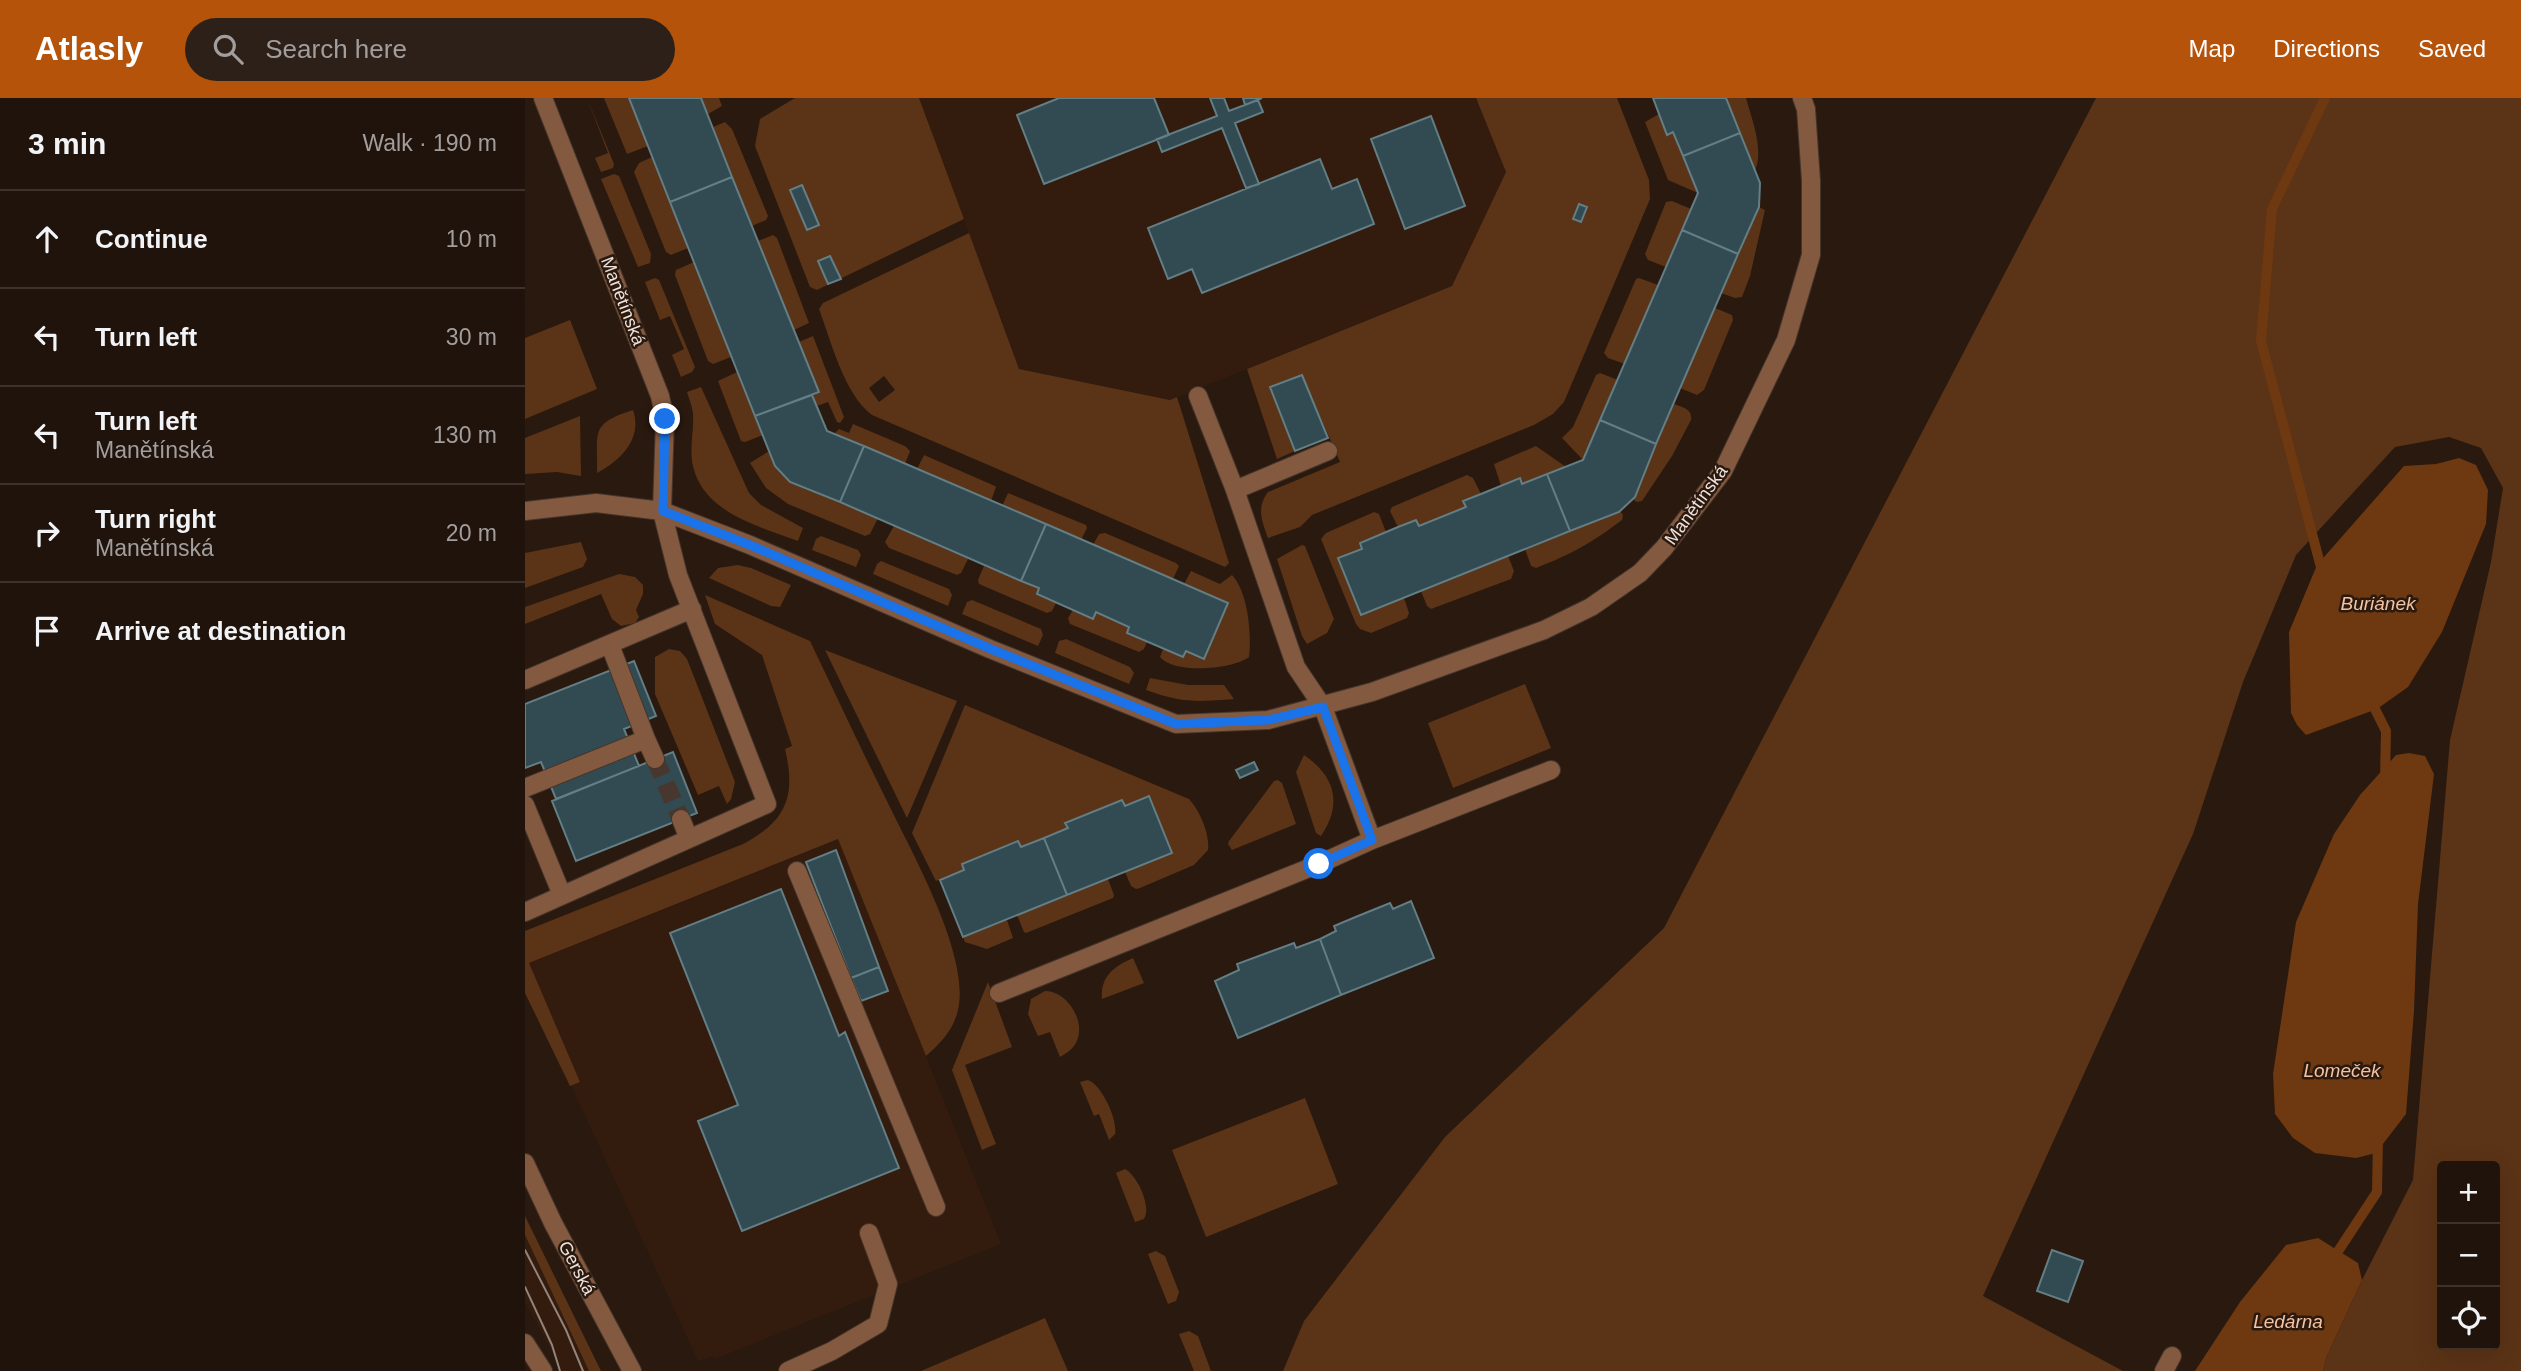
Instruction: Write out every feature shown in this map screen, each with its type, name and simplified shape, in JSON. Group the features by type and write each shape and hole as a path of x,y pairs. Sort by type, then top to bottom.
{"street":[{"name":"Manětínská","path":"543,98 660,396 665,419 663,511"},
{"name":"Manětínská","path":"525,511 596,503 663,511 1176,724 1268,720 1372,692 1544,630 1591,607 1640,573 1664,548 1723,471 1786,340 1811,255 1811,181 1806,109 1802,98"},
{"path":"1198,396 1235,490 1296,667 1323,707 1372,840"},
{"path":"1235,490 1328,451"},
{"path":"525,912 767,804 678,575 663,511"},
{"path":"525,680 692,609"},
{"path":"610,645 655,759"},
{"path":"525,788 646,738"},
{"path":"999,993 1372,840 1551,770"},
{"path":"525,805 562,895"},
{"path":"681,819 689,839"},
{"path":"797,871 936,1207"},
{"name":"Gerská","path":"525,1163 553,1223 632,1371"},
{"path":"788,1371 832,1351 878,1324 888,1284 869,1233"},
{"path":"525,1343 543,1371"}],"shaded area":[{"path":"587,98 614,164 613,168 601,172 595,158 608,153"},
{"path":"604,98 629,98 648,146 627,154"},
{"path":"701,98 719,98 722,106 708,114"},
{"path":"795,98 919,98 964,219 817,290 810,287 755,146 760,119"},
{"path":"919,98 1476,98 1506,172 1452,286 1170,400 1019,369"},
{"path":"1476,98 1617,98 1649,180 1650,199 1564,402 1553,414 1534,425 1312,515 1300,527 1268,538 1261,509 1268,492 1340,462 1302,375 1270,387 1295,451 1277,459 1247,369 1452,286 1506,172"},
{"path":"1726,98 1746,98 1758,144 1755,171"},
{"path":"2096,98 2521,98 2521,1371 2323,1371 2326,1358 2362,1280 2413,1180 2450,740 2491,562 2503,488 2481,448 2449,437 2395,447 2296,555 2243,682 2193,834 1983,1296 2123,1371 1283,1371 1304,1321 1445,1137 1664,928"},
{"path":"1659,114 1668,134 1673,132 1698,193 1668,180 1645,122"},
{"path":"725,122 732,129 768,216 766,220 752,226 713,127"},
{"path":"652,157 688,248 671,255 666,252 634,172 639,163"},
{"path":"614,174 619,176 651,254 650,263 638,267 601,179"},
{"path":"1672,201 1691,209 1666,267 1648,260 1645,254 1666,202"},
{"path":"1759,207 1765,210 1750,276 1742,297 1735,298 1721,293"},
{"path":"969,233 1019,369 1170,400 1177,397 1229,563 1225,567 872,415 862,406 839,366 819,309 823,303","holes":["884,376 895,390 879,402 869,388"]},
{"path":"773,235 777,238 809,323 794,330 758,241"},
{"path":"694,262 731,357 713,364 708,361 675,275 676,270"},
{"path":"655,278 659,280 695,367 692,372 681,377 672,355 684,349 670,316 660,320 645,282"},
{"path":"1636,279 1658,285 1625,364 1608,358 1604,353"},
{"path":"1715,308 1732,315 1733,320 1704,390 1697,395 1680,388"},
{"path":"570,320 597,389 525,419 525,338"},
{"path":"813,336 844,417 840,423 837,422 828,402 817,406 812,395 819,392 799,342"},
{"path":"737,372 763,435 745,442 741,441 718,381"},
{"path":"1600,373 1618,380 1583,460 1562,438 1573,427 1596,375"},
{"path":"701,387 749,493 761,505 803,528 798,541 749,523 719,505 706,493 697,478 692,461 693,413 687,392"},
{"path":"1674,404 1689,411 1691,420 1672,456 1642,501 1637,502 1632,499"},
{"path":"633,410 635,430 632,440 614,462 597,473 599,431 609,420"},
{"path":"580,416 581,476 557,472 525,474 525,438"},
{"path":"853,424 905,446 910,451 905,464 834,434 839,429 849,433"},
{"path":"1536,446 1566,467 1522,484 1520,478 1501,486 1494,464"},
{"path":"769,451 775,466 790,482 878,518 870,534 865,536 788,504 766,488 750,463"},
{"path":"924,455 995,486 991,501 917,469"},
{"path":"1467,475 1473,478 1481,494 1464,501 1466,507 1419,526 1416,520 1398,527 1390,511 1392,507"},
{"path":"1008,493 1086,525 1081,540 1002,506"},
{"path":"1620,511 1622,520 1591,541 1536,568 1531,566 1525,549"},
{"path":"1374,512 1379,514 1386,532 1360,542 1362,549 1338,559 1361,615 1404,598 1409,613 1407,618 1371,633 1360,629 1356,624 1321,539 1326,533"},
{"path":"894,526 968,559 961,573 957,575 889,548 885,542"},
{"path":"1105,533 1176,563 1179,566 1173,579 1093,545 1099,534"},
{"path":"821,536 858,550 861,555 856,567 812,550 816,539"},
{"path":"581,542 587,559 583,567 525,588 525,553"},
{"path":"1302,545 1305,546 1334,619 1327,633 1307,644 1277,559"},
{"path":"1508,556 1514,571 1511,579 1431,609 1427,606 1421,591"},
{"path":"881,561 949,589 952,595 948,606 873,574"},
{"path":"738,565 791,585 780,607 771,606 709,578 718,568"},
{"path":"984,566 1039,588 1037,595 1056,603 1052,611 1047,613 979,584"},
{"path":"1191,571 1220,584 1232,575 1237,582 1248,614 1249,657 1230,665 1189,668 1177,666 1160,657 1163,649 1183,657 1186,651 1203,659 1228,603 1184,584"},
{"path":"619,574 635,577 643,585 643,594 636,610 639,617 635,623 621,626 612,619 601,594 525,624 525,607"},
{"path":"705,595 810,641 922,871 946,928 959,981 959,1004 952,1027 926,1056 838,839 529,963 580,1082 570,1086 525,993 525,931 743,844 770,826 785,806 789,780 785,749 792,746 762,655 715,624"},
{"path":"972,600 1041,629 1043,635 1038,646 962,614 967,602"},
{"path":"1073,610 1096,612 1129,627 1127,633 1147,642 1144,649 1139,652 1070,624 1068,618"},
{"path":"1066,639 1130,667 1134,673 1129,684 1055,653 1059,641"},
{"path":"669,649 680,651 687,659 735,782 727,804 719,786 698,795 655,694 655,657"},
{"path":"825,650 957,701 907,818"},
{"path":"1150,678 1188,685 1224,685 1234,699 1199,701 1169,697 1146,690"},
{"path":"1525,684 1551,748 1453,788 1428,723"},
{"path":"965,705 1189,799 1203,823 1208,850 1194,865 1140,888 1131,886 1125,872 1172,853 1149,796 1125,806 1122,800 1065,822 1068,828 1021,847 1018,841 962,864 964,870 936,881 912,833"},
{"path":"1304,755 1323,772 1332,791 1332,813 1321,836 1316,833 1296,772"},
{"path":"1274,781 1282,783 1296,824 1232,850 1229,841"},
{"path":"839,839 1001,1244 715,1359 714,1356 698,1361 525,985 525,965"},
{"path":"1108,879 1113,898 1024,932 1017,915"},
{"path":"1007,920 1013,938 987,949 965,942 963,937"},
{"path":"1133,958 1144,983 1102,999 1106,978 1120,965"},
{"path":"988,982 1012,1047 965,1065 996,1144 982,1150 952,1070"},
{"path":"1045,991 1062,997 1069,1003 1078,1020 1078,1038 1072,1048 1060,1057 1050,1032 1038,1036 1028,1014 1031,999"},
{"path":"1088,1080 1099,1089 1114,1120 1115,1134 1109,1140 1099,1114 1094,1116 1080,1082"},
{"path":"1305,1098 1338,1184 1206,1237 1172,1150"},
{"path":"1125,1169 1138,1184 1145,1199 1144,1219 1135,1222 1116,1173"},
{"path":"525,1216 601,1371 589,1371 525,1235"},
{"path":"525,1235 589,1371 562,1371 525,1302"},
{"path":"1156,1251 1165,1256 1179,1292 1176,1301 1168,1304 1148,1254"},
{"path":"1045,1318 1068,1371 921,1371"},
{"path":"1189,1331 1198,1336 1211,1371 1194,1371 1179,1334"}],"water":[{"name":"Buriánek","path":"2459,458 2476,465 2488,490 2486,524 2442,632 2408,687 2377,709 2306,735 2291,713 2289,632 2317,565 2404,466 2436,464"},
{"name":"Lomeček","path":"2409,753 2425,756 2434,774 2418,904 2414,1011 2406,1114 2376,1153 2356,1158 2315,1153 2293,1138 2275,1114 2273,1074 2296,922 2334,834 2360,795 2396,755"},
{"name":"Ledárna","path":"2318,1238 2358,1263 2362,1280 2326,1358 2323,1371 2195,1371 2240,1302 2286,1245"}],"building":[{"path":"629,98 701,98 732,177 670,202"},
{"path":"1059,98 1154,98 1169,135 1044,184 1017,115"},
{"path":"1210,98 1224,98 1229,111 1258,100 1263,112 1235,123 1259,184 1246,188 1222,128 1162,152 1157,139 1217,116"},
{"path":"1243,98 1262,98 1245,105"},
{"path":"1653,98 1726,98 1740,133 1683,156 1673,132 1667,135"},
{"path":"1431,116 1465,206 1405,229 1371,139"},
{"path":"1740,133 1760,183 1759,207 1738,254 1682,230 1698,193 1683,156"},
{"path":"1320,159 1332,189 1357,179 1374,224 1202,293 1192,269 1168,279 1148,228"},
{"path":"732,177 819,392 755,416 670,202"},
{"path":"802,185 819,225 807,230 790,190"},
{"path":"1579,204 1587,207 1581,222 1573,219"},
{"path":"1682,230 1738,254 1656,444 1600,420"},
{"path":"830,256 841,279 828,284 818,261"},
{"path":"1302,375 1328,438 1295,451 1270,387"},
{"path":"812,395 827,431 864,446 840,502 790,482 775,466 755,416"},
{"path":"1600,420 1656,444 1635,497 1619,512 1570,531 1547,474 1583,460"},
{"path":"864,446 1046,524 1021,581 840,502"},
{"path":"1547,474 1570,531 1361,615 1338,558 1362,549 1360,543 1398,527 1416,520 1419,526 1466,507 1463,501 1520,478 1522,484"},
{"path":"1046,524 1228,603 1204,659 1186,651 1183,657 1127,633 1129,627 1096,612 1093,619 1037,594 1039,588 1021,581"},
{"path":"634,661 656,716 624,729 639,766 556,799 541,762 525,768 525,704"},
{"path":"673,752 697,813 576,861 552,801"},
{"path":"1254,762 1258,770 1240,778 1236,770"},
{"path":"1149,796 1172,853 1067,895 1044,838 1068,828 1065,823 1122,800 1125,806"},
{"path":"1044,838 1067,895 963,937 940,880 964,870 962,864 1018,841 1021,847"},
{"path":"836,850 879,967 851,978 806,862"},
{"path":"781,889 839,1036 845,1032 899,1168 742,1231 698,1121 738,1105 670,933"},
{"path":"1411,901 1434,958 1341,995 1320,939 1336,931 1334,926 1390,903 1393,909"},
{"path":"1320,939 1341,995 1238,1038 1215,981 1239,970 1237,964 1294,943 1296,948"},
{"path":"879,967 888,991 861,1001 851,978"},
{"path":"2052,1250 2083,1261 2068,1302 2037,1291"}],"waterway":[{"path":"2323,575 2261,341 2272,209 2325,98"},
{"path":"2369,697 2386,731 2385,779"},
{"path":"2331,1262 2377,1192 2378,1138"}],"tunnel":[{"path":"655,759 681,819"}],"tram line":[{"path":"525,1250 566,1330 583,1371"},
{"path":"525,1287 552,1345 560,1371"}],"route":[{"path":"665,419 663,511 1176,724 1268,720 1323,707 1372,840 1319,864"}]}
